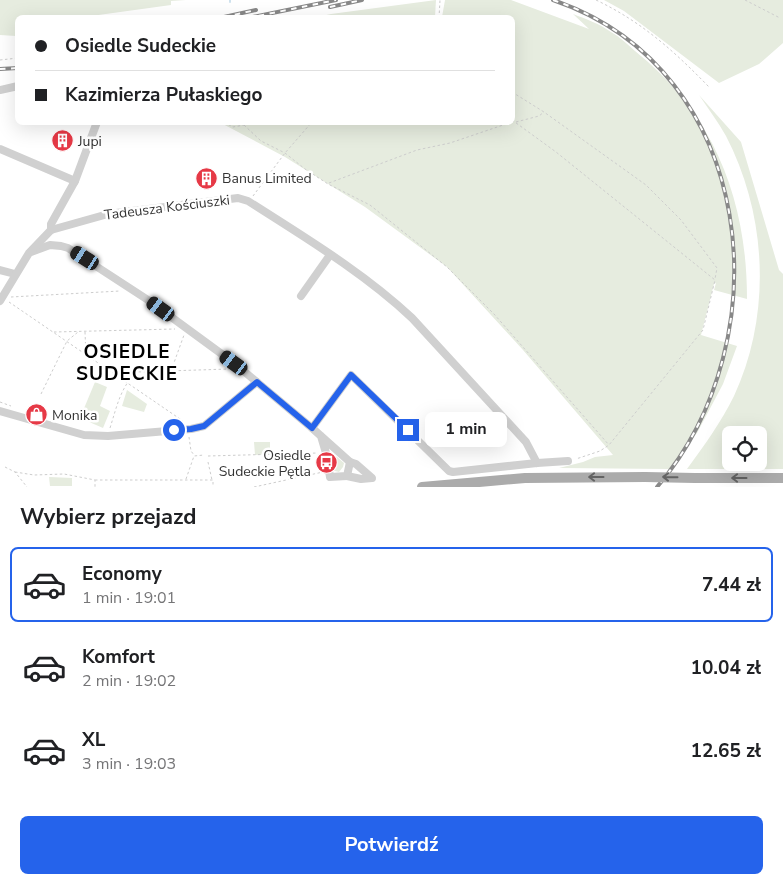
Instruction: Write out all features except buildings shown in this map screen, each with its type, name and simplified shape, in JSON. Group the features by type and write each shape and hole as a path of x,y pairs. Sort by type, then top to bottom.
{"main road":[{"path":"422,486 525,478 783,478"}],"street":[{"path":"0,90 15,87"},
{"path":"51,230 51,224 75,181 96,125"},
{"path":"0,149 75,181"},
{"name":"Tadeusza Kościuszki","path":"1,299 29,253 42,237 51,230 108,214 238,198 248,201 330,255 396,303 526,442 537,462"},
{"path":"29,253 37,248 50,245 68,248 148,300 241,368 312,428 321,436 350,462 356,464 372,478 330,477 321,436"},
{"path":"301,296 330,255"},
{"path":"0,271 15,274"},
{"path":"312,428 356,368"},
{"path":"351,375 449,471 537,462 568,461"},
{"path":"0,412 84,436 190,433 204,426 257,382"},
{"path":"347,476 350,462"}],"path":[{"path":"439,15 440,0"},
{"path":"596,0 647,30 668,46 709,87"},
{"path":"745,0 780,18"},
{"path":"0,60 15,58"},
{"path":"515,94 544,112 646,185 681,220 717,268 704,330 609,446 600,451 568,461"},
{"path":"515,122 539,116 544,112"},
{"path":"515,123 556,152 715,280"},
{"path":"230,125 234,127 244,126 261,141 285,153 328,184 370,205 447,267 494,314 609,446"},
{"path":"248,201 309,125"},
{"path":"328,184 417,150 450,143 504,125"},
{"path":"1,299 119,291"},
{"path":"1,299 54,332 189,426 191,451 194,456 186,480"},
{"path":"54,332 187,328 171,371"},
{"path":"41,394 67,341 79,331"},
{"path":"85,331 86,355"},
{"path":"108,436 122,391 126,382 136,372 241,368"},
{"path":"208,456 322,453"},
{"path":"194,456 204,455"},
{"path":"208,462 213,486"},
{"path":"5,467 15,472 34,475 64,474 95,480 213,480"},
{"path":"254,486 323,472 324,467"},
{"path":"15,472 27,486"},
{"path":"95,480 95,486"}],"shaded area":[{"path":"0,0 186,0 171,1 171,5 98,15 15,15 15,36 0,35"},
{"path":"436,0 435,15 326,15"},
{"path":"445,0 511,0 589,29 573,14 607,29 662,76 686,102 705,131 721,161 741,227 747,299 714,290 716,283 714,284 701,335 737,346 723,384 697,433 669,469 559,468 595,457 613,455 523,350 447,267 365,207 285,157 225,125 515,125 515,15 442,15"},
{"path":"604,0 783,0 783,43 759,64 719,83 624,11"},
{"path":"699,95 741,142 779,270 783,274 783,469 767,469 767,426 722,426 722,469 687,469 712,434 734,396 746,365 755,332 759,299 760,265 757,231 750,198 740,166 716,120"},
{"path":"95,382 107,387 100,406 110,411 103,428 80,418"},
{"path":"127,390 147,404 144,412 122,406"},
{"path":"254,442 270,442 270,454 255,455"},
{"path":"334,455 344,463 339,472 331,470 330,458"},
{"path":"49,477 72,478 72,486 50,486"}],"railway":[{"path":"263,15 336,0"},
{"path":"330,7 362,0"},
{"path":"553,0 622,35 674,85 710,146 730,215 734,287 723,359 697,427 657,487"},
{"path":"233,15 256,10"},
{"path":"0,69 15,68"}],"place":[{"name":"Jupi","path":"62,141"},
{"name":"Banus Limited","path":"206,178"},
{"name":"Monika","path":"36,415"},
{"name":"Osiedle Sudeckie Pętla","path":"327,463"}],"district":[{"name":"OSIEDLE SUDECKIE","path":"127,362"}],"route":[{"path":"174,430 204,426 257,382 312,428 351,375 408,430"}]}
